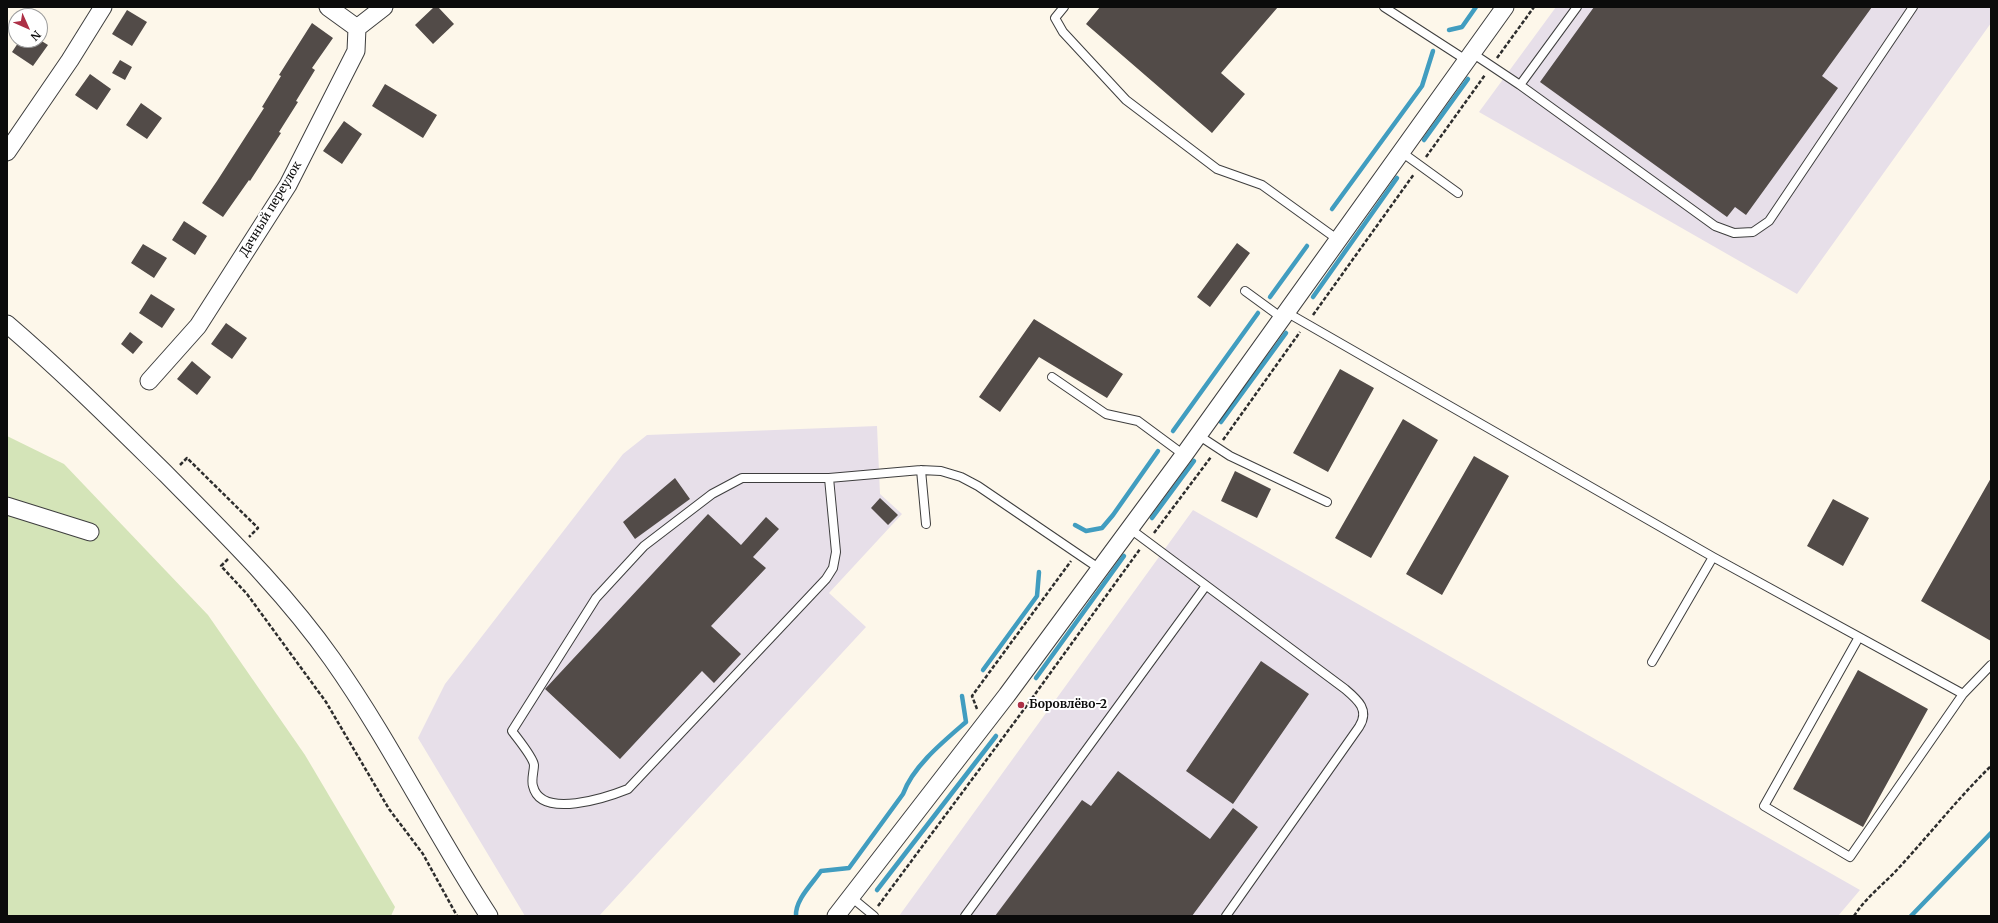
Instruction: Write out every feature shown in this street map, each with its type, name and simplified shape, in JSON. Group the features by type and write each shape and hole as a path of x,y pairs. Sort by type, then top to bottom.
{"street":[{"path":"7,152 70,60 103,7"},
{"path":"328,7 357,28 384,7"},
{"path":"836,916 980,730 1198,436 1337,239 1504,7"},
{"name":"Дачный переулок","path":"149,381 198,326 288,185 356,51 357,28"},
{"path":"7,324 115,423 239,547 279,591 327,652 362,704 489,916"},
{"path":"7,506 90,532"}],"lane":[{"path":"1064,7 1054,18 1063,32 1126,100 1217,169 1262,185 1337,239"},
{"path":"1384,7 1469,56 1492,66 1715,226 1734,233 1753,232 1769,221 1913,7"},
{"path":"1520,85 1577,7"},
{"path":"1400,151 1458,193"},
{"path":"1245,291 1284,315 1307,323 1713,557 1964,694"},
{"path":"1052,377 1106,414 1138,421 1184,454"},
{"path":"1198,436 1230,456 1327,502"},
{"path":"921,470 926,524"},
{"path":"829,478 836,552 833,568 826,579 628,789 604,798 562,805 548,802 539,796 533,786 534,763 512,731 596,598 644,546 712,494 742,478 829,478 921,470 941,471 978,486 1100,569"},
{"path":"1129,528 1205,587 1345,689 1359,701 1364,714 1359,727 1226,916"},
{"path":"1652,662 1713,557"},
{"path":"965,916 1205,587"},
{"path":"1859,637 1764,806 1850,857 1964,694 1991,665"},
{"path":"851,897 873,915"}],"path":[{"path":"873,915 1020,716 1145,541 1153,535 1217,448 1534,7"},
{"path":"976,715 976,703 972,696 1077,553"},
{"path":"229,557 221,566 247,594 326,702 389,809 423,854 457,916"},
{"path":"1014,711 1020,716"},
{"path":"1854,916 1859,908 1894,873 1961,795 1991,766"}],"shaded area":[{"path":"1556,7 1991,7 1991,23 1797,294 1479,112"},
{"path":"877,426 880,494 902,514 829,593 866,627 599,916 525,916 418,738 445,684 623,454 647,435"},
{"path":"1193,510 1860,890 1838,916 899,916"}],"green space":[{"path":"7,436 64,464 208,615 305,755 395,907 391,916 7,916"}],"building":[{"path":"434,7 438,7 454,24 433,44 415,25"},
{"path":"1100,7 1278,7 1221,73 1245,94 1212,133 1086,24"},
{"path":"1594,7 1872,7 1822,76 1838,88 1746,215 1735,207 1727,217 1540,82"},
{"path":"127,10 147,22 132,46 112,34"},
{"path":"312,23 333,38 312,68 315,70 296,101 298,102 279,132 281,133 250,181 249,180 223,217 202,203 264,108 262,107 281,76 279,75"},
{"path":"15,48 46,48 33,66 12,52"},
{"path":"120,60 132,67 125,80 112,73"},
{"path":"90,74 111,89 97,110 75,95"},
{"path":"385,84 437,115 423,138 372,106"},
{"path":"141,103 162,118 147,139 126,125"},
{"path":"344,121 362,134 342,164 323,151"},
{"path":"184,221 207,236 195,255 172,240"},
{"path":"1237,243 1250,253 1210,307 1197,297"},
{"path":"143,244 167,258 154,278 131,263"},
{"path":"151,294 175,309 162,328 139,313"},
{"path":"1034,319 1123,374 1107,398 1039,357 1000,412 979,397"},
{"path":"226,323 247,338 232,359 211,344"},
{"path":"130,332 143,342 133,354 121,344"},
{"path":"192,361 211,377 197,395 177,379"},
{"path":"1340,369 1374,388 1328,472 1293,453"},
{"path":"1403,419 1438,440 1371,558 1335,538"},
{"path":"1474,456 1509,476 1442,595 1406,574"},
{"path":"1235,471 1271,489 1257,518 1221,501"},
{"path":"675,478 690,499 635,539 623,522"},
{"path":"1991,478 1991,641 1921,601"},
{"path":"880,498 898,515 888,525 871,508"},
{"path":"1833,499 1869,518 1843,566 1807,546"},
{"path":"708,514 741,545 766,517 779,529 753,557 766,568 711,626 741,654 714,683 702,671 620,759 545,689"},
{"path":"1261,661 1309,694 1233,804 1186,771"},
{"path":"1858,670 1928,709 1863,827 1793,789"},
{"path":"1118,771 1210,839 1233,808 1258,827 1192,916 995,916 1082,800 1091,806"}],"waterway":[{"path":"1449,30 1462,27 1476,7"},
{"path":"1332,209 1422,86 1433,51"},
{"path":"1424,140 1468,79"},
{"path":"1313,297 1397,178"},
{"path":"1270,297 1307,246"},
{"path":"1173,431 1258,313"},
{"path":"1221,422 1286,333"},
{"path":"1075,525 1086,531 1102,528 1113,515 1158,451"},
{"path":"1152,518 1194,461"},
{"path":"1036,678 1124,556"},
{"path":"983,670 1037,596 1039,572"},
{"path":"796,916 796,910 801,898 821,871 849,868 903,794 914,774 922,764 939,746 966,722 962,696"},
{"path":"877,890 996,736"},
{"path":"1911,916 1991,833"}],"place":[{"name":"Боровлёво-2","path":"1021,705"}]}
